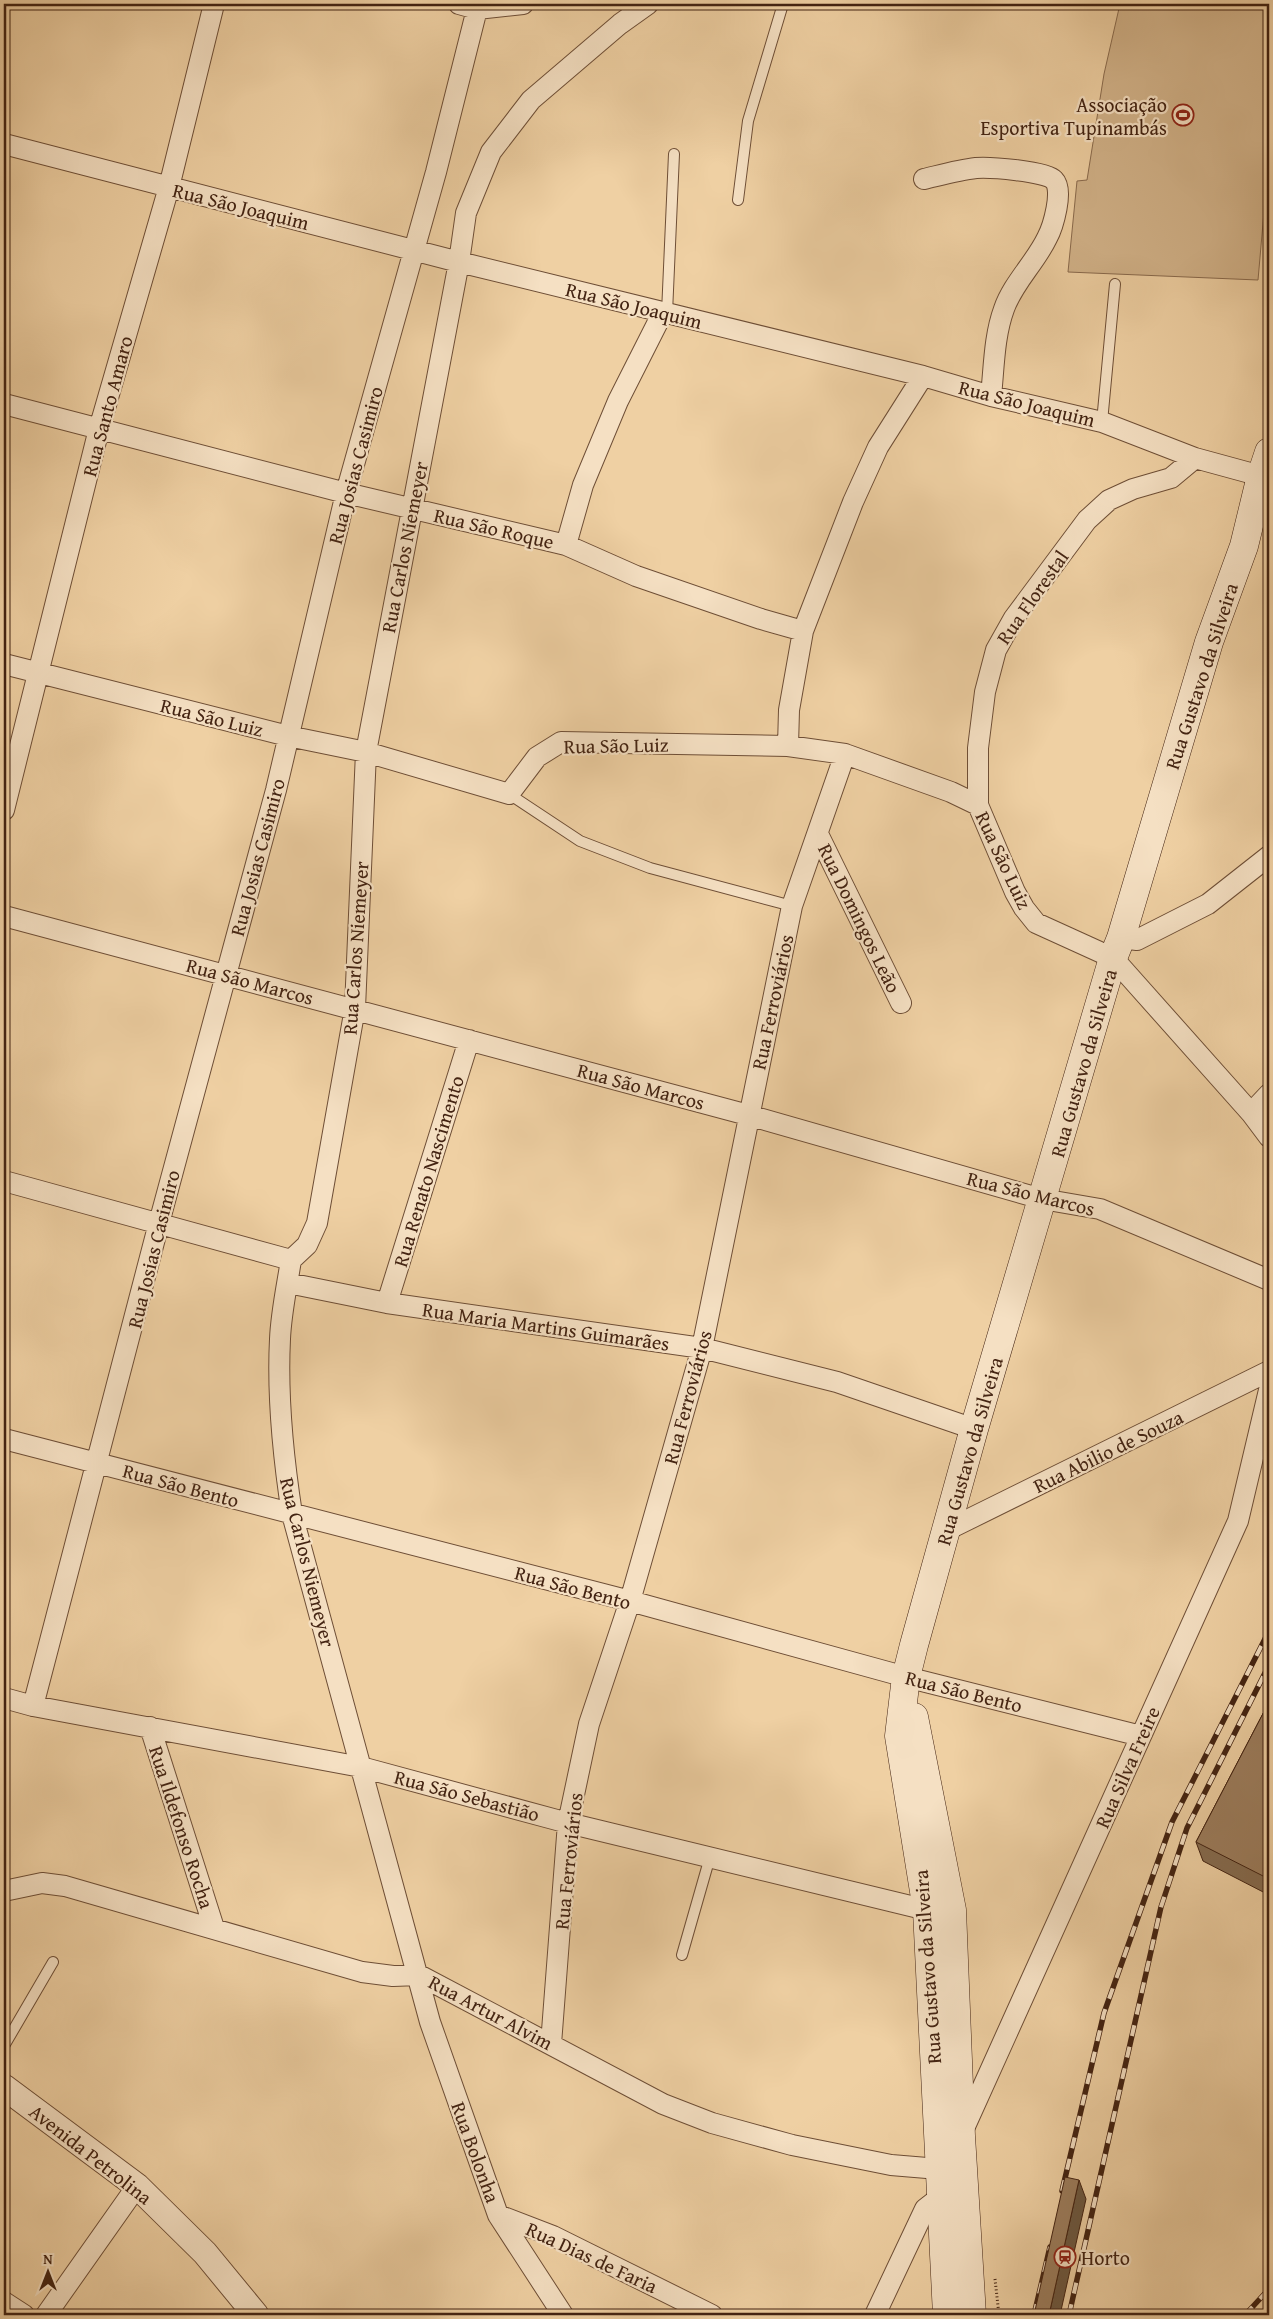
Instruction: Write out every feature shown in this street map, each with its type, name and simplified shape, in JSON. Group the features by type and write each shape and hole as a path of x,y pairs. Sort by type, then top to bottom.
{"main road":[{"name":"Rua Gustavo da Silveira","path":"947,2315 927,1910 899,1736 906,1676 974,1429 1042,1199 1209,642 1244,546 1266,471"},
{"name":"Rua Gustavo da Silveira","path":"906,1676 952,1910 961,2136 972,2315"}],"street":[{"name":"Rua Santo Amaro","path":"4,810 99,429 169,187 214,4"},
{"path":"471,5 524,4"},
{"name":"Rua Carlos Niemeyer","path":"419,1975 292,1514 282,1454 279,1395 280,1338 291,1260 308,1245 317,1223 355,1008 366,752 459,262 466,213 491,152 531,100 620,24 648,4"},
{"name":"Rua Josias Casimiro","path":"33,1706 98,1464 224,975 276,790 346,493 414,250 471,5"},
{"name":"Rua São Joaquim","path":"4,144 459,262 923,376 991,396 1102,422 1194,458 1266,471"},
{"path":"924,179 977,168 1042,174 1054,179 1057,183 1056,213 1048,237 1012,293 999,324 991,396"},
{"path":"566,545 583,485 618,401 665,313"},
{"path":"788,746 789,710 803,631 853,502 878,447 923,376"},
{"name":"Rua São Roque","path":"4,404 346,493 566,545 636,576 761,619 803,631"},
{"name":"Rua Florestal","path":"978,804 978,748 985,692 996,650 1014,618 1087,520 1110,500 1133,489 1170,478 1194,458"},
{"name":"Rua São Luiz","path":"4,664 288,736 366,752 509,794 537,757 560,742 788,746 845,754 934,785 978,804 1015,892 1036,922 1055,932 1117,948"},
{"name":"Rua Ferroviários","path":"551,2044 568,1823 588,1724 630,1602 702,1348 792,906 845,754"},
{"name":"Rua Domingos Leão","path":"818,834 902,1002"},
{"path":"1269,856 1208,904 1137,940 1117,948 1269,1137"},
{"name":"Rua São Marcos","path":"4,916 355,1008 748,1115 1042,1199 1100,1209 1269,1280"},
{"name":"Rua Renato Nascimento","path":"387,1303 469,1040"},
{"path":"1251,1113 1269,1094"},
{"path":"4,1181 291,1260"},
{"name":"Rua Maria Martins Guimarães","path":"288,1283 387,1303 702,1348 838,1382 974,1429"},
{"name":"Rua Abilio de Souza","path":"947,1530 1269,1371"},
{"name":"Rua Silva Freire","path":"961,2136 1238,1520 1269,1390"},
{"name":"Rua São Bento","path":"4,1439 1141,1736"},
{"name":"Rua São Sebastião","path":"4,1698 33,1706 361,1767 568,1823 927,1910"},
{"name":"Rua Ildefonso Rocha","path":"150,1727 214,1928"},
{"name":"Rua Artur Alvim","path":"4,1891 42,1883 65,1886 362,1972 393,1976 419,1975 663,2104 712,2123 792,2145 891,2165 939,2169"},
{"name":"Rua Bolonha","path":"419,1975 430,2022 498,2215 564,2315"},
{"name":"Avenida Petrolina","path":"4,2087 137,2186 205,2253 256,2315"},
{"path":"46,2315 137,2186"},
{"path":"875,2315 924,2209 934,2202 942,2200"},
{"name":"Rua Dias de Faria","path":"498,2215 553,2236 712,2315"},
{"path":"4,2302 24,2315"}],"lane":[{"path":"738,200 748,121 783,4"},
{"path":"665,313 674,154"},
{"path":"1102,422 1115,284"},
{"path":"509,794 580,841 650,868 792,906"},
{"path":"682,1956 710,1857"},
{"path":"4,2046 53,1962"}],"path":[{"path":"994,2276 999,2315"}],"shaded area":[{"name":"Associação Esportiva Tupinambás","path":"1120,4 1269,4 1269,155 1258,280 1068,272 1077,181 1087,180 1104,74"}],"building":[{"path":"1269,1702 1269,1879 1196,1842"},
{"path":"1065,2177 1079,2180 1049,2315 1034,2315"}],"railway":[{"path":"1062,2191 1104,2013 1172,1822 1269,1631"},
{"path":"1069,2315 1161,1907 1187,1828 1269,1665"},
{"path":"1034,2315 1050,2247"},
{"path":"1245,2315 1269,2289"}],"place":[{"name":"Associação Esportiva Tupinambás","path":"1183,115"},
{"name":"Horto","path":"1065,2257"}]}
